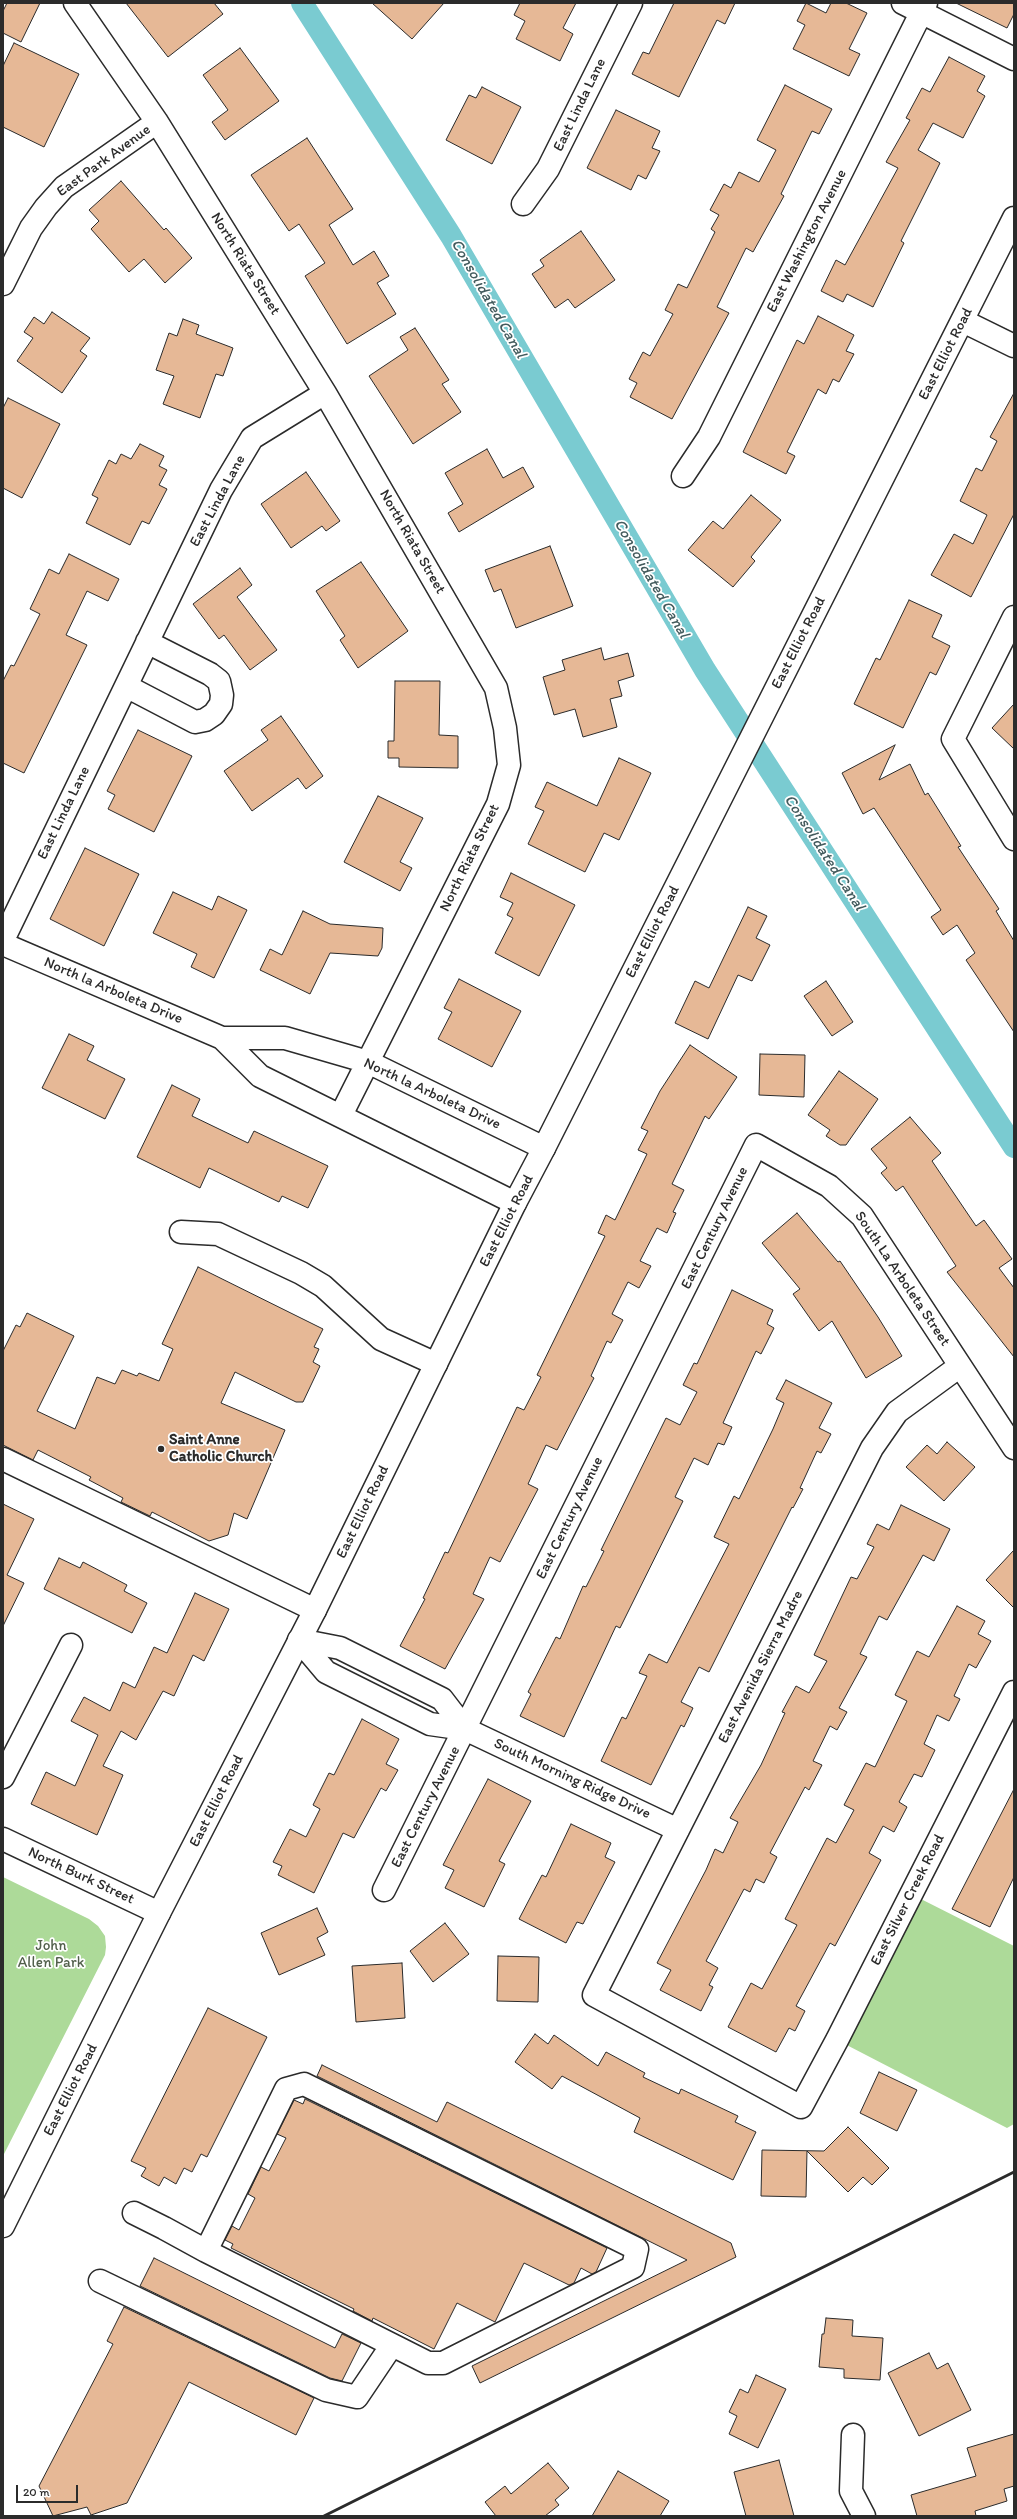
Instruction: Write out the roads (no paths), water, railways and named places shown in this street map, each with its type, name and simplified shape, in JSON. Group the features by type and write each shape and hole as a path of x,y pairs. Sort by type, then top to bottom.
{"street":[{"name":"North Riata Street","path":"75,3 157,122 325,393 496,688 505,728 509,765 498,804 341,1115"},
{"name":"East Linda Lane","path":"523,204 548,169 631,3"},
{"path":"917,6 1014,59"},
{"name":"East Washington Avenue","path":"683,476 709,437 917,6"},
{"name":"East Park Avenue","path":"3,284 31,228 59,192 157,122"},
{"name":"East Elliot Road","path":"3,2226 159,1913 315,1610 515,1203 1014,218"},
{"path":"963,321 1014,346"},
{"name":"East Linda Lane","path":"3,940 221,490 252,438 325,393"},
{"path":"1014,617 953,739 1014,839"},
{"path":"126,686 195,722 205,720 214,714 221,704 222,695 219,682 210,674 147,642"},
{"name":"North la Arboleta Drive","path":"3,944 222,1038 260,1076 341,1115 515,1203"},
{"name":"North la Arboleta Drive","path":"222,1038 284,1038 368,1062 544,1148"},
{"name":"South La Arboleta Street","path":"756,1145 829,1186 862,1216 1014,1448"},
{"name":"East Century Avenue","path":"384,1890 756,1145"},
{"path":"181,1232 218,1234 301,1272 323,1286 381,1339 436,1364"},
{"name":"East Avenida Sierra Madre","path":"594,1995 872,1448 897,1412 960,1366"},
{"path":"3,1459 315,1610"},
{"name":"South Morning Ridge Drive","path":"299,1640 340,1648 442,1699 465,1728 678,1830"},
{"path":"3,1776 71,1645"},
{"name":"East Silver Creek Road","path":"594,1995 801,2107 837,2040 1014,1692"},
{"name":"North Burk Street","path":"3,1839 159,1913"},
{"path":"134,2214 206,2251 428,2363 443,2363 633,2267 637,2249 304,2084 286,2090 206,2251"},
{"path":"100,2281 326,2390 357,2398 392,2345"},
{"path":"853,2435 850,2490 864,2516"}],"waterway":[{"name":"Consolidated Canal","path":"302,3 451,236 705,670 1014,1147"}],"railway":[{"path":"324,2516 1014,2172"}],"place":[{"name":"Saint Anne Catholic Church","path":"161,1449"}],"park label":[{"name":"John Allen Park","path":"51,1954"}]}
